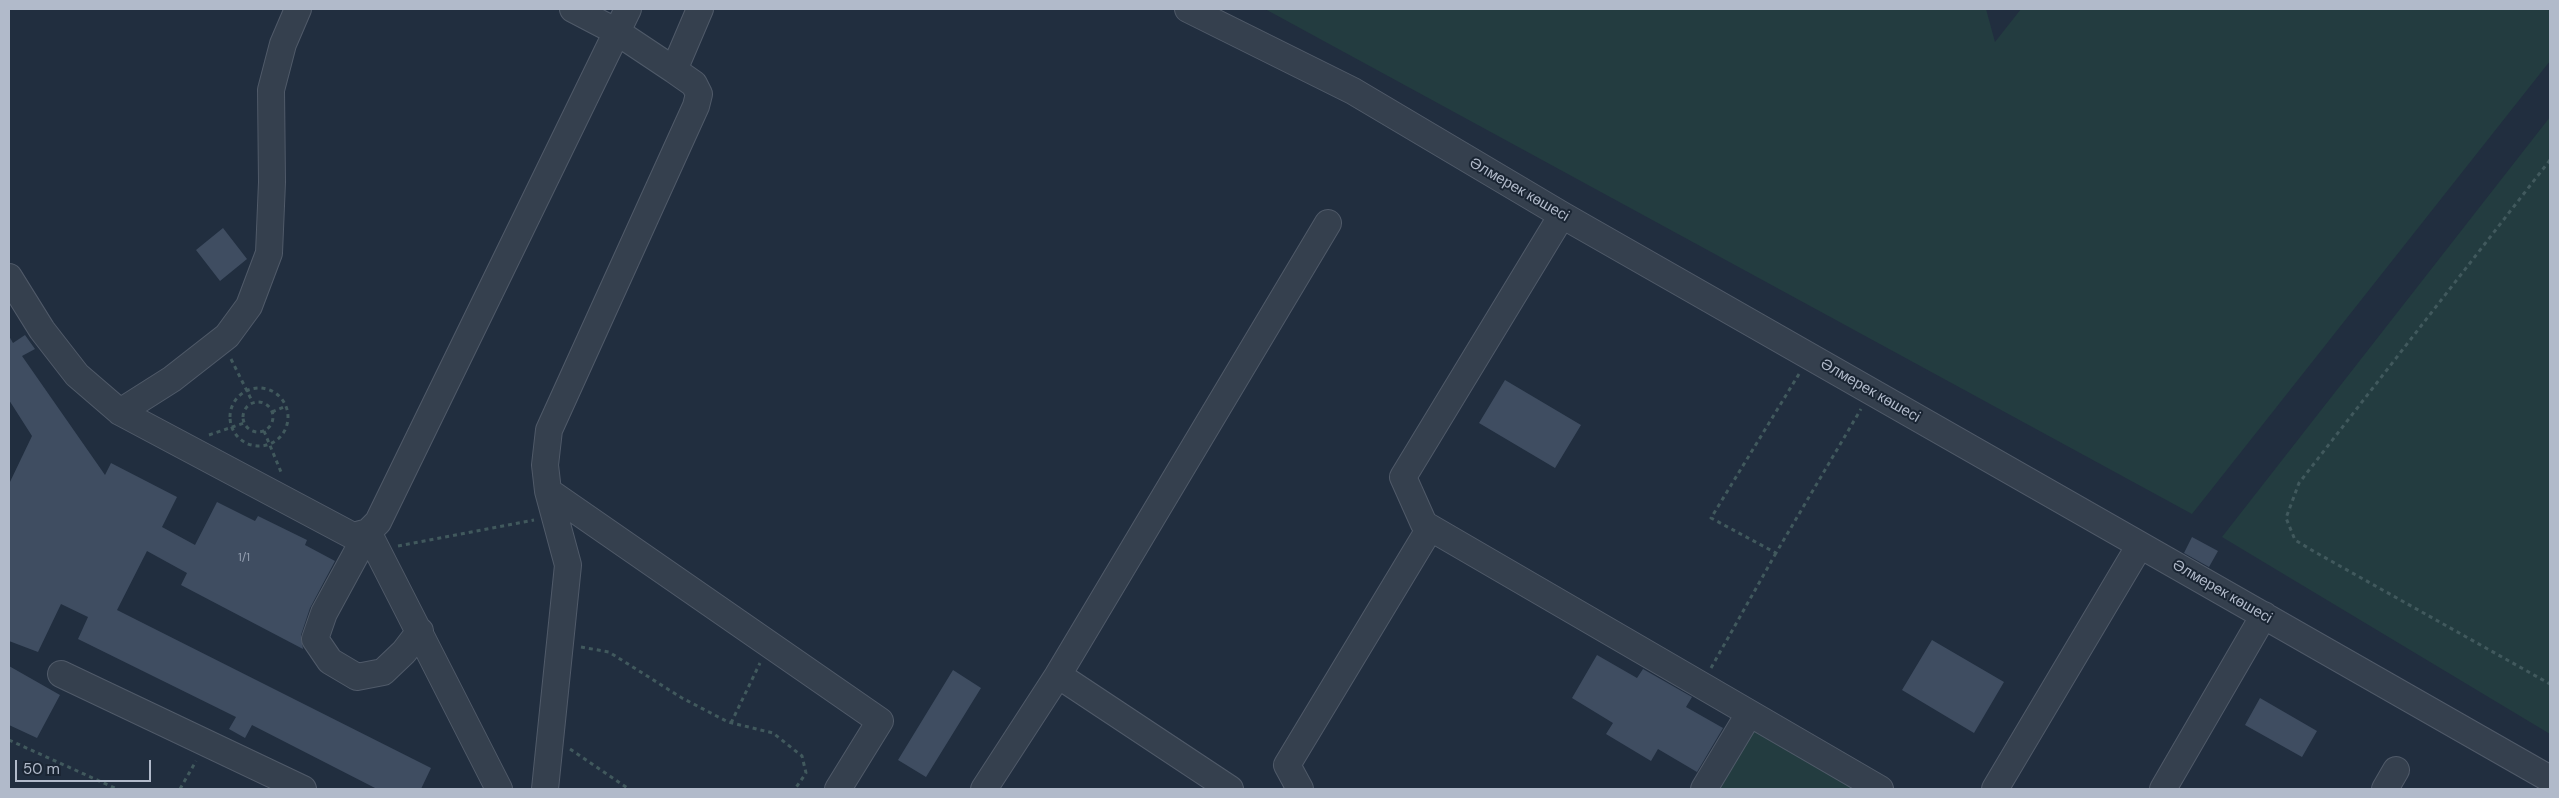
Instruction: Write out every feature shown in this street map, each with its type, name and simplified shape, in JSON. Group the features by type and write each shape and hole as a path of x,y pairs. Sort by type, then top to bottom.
{"street":[{"path":"120,412 172,379 221,341 250,306 269,253 272,182 271,90 283,44 298,9"},
{"path":"545,789 568,565 548,491 545,465 548,430 696,106 699,94 694,84 674,70 617,32 574,9"},
{"path":"420,632 404,652 383,672 358,677 330,661 315,639 324,613 373,541 378,522 628,9"},
{"path":"674,70 700,9"},
{"name":"Әлмерек көшесі","path":"1188,9 1353,91 1562,216 2550,779"},
{"path":"1562,216 1403,477 1424,524 1880,789"},
{"path":"984,789 1058,675 1328,223"},
{"path":"9,277 42,330 77,375 120,412 353,536 373,541 499,789"},
{"path":"548,491 880,722 838,789"},
{"path":"1300,789 1287,765 1430,528"},
{"path":"1995,789 2140,545"},
{"path":"2163,789 2264,615"},
{"path":"61,674 303,789"},
{"path":"1058,675 1230,789"},
{"path":"1704,789 1749,714"}],"path":[{"path":"2550,160 2299,483 2286,518 2295,540 2550,684"},
{"path":"221,341 248,389 253,403"},
{"path":"1776,553 1711,518 1810,357"},
{"path":"266,388 281,398 286,406 287,424 278,439 270,444 251,445 236,436 231,428 230,409 239,394 248,389 266,388"},
{"path":"1701,686 1776,553 1872,392"},
{"path":"253,403 264,404 272,412 272,424 264,431 252,431 244,423 244,411 253,403"},
{"path":"272,412 286,406"},
{"path":"180,445 244,423"},
{"path":"264,431 270,444"},
{"path":"373,541 556,516"},
{"path":"560,643 609,652 682,698 731,723 773,733 802,756 806,773 795,789"},
{"path":"731,723 769,644"},
{"path":"551,736 629,789"},
{"path":"9,740 117,789"},
{"path":"180,789 206,743"}],"green space":[{"path":"1265,9 1986,9 1995,42 2021,9 2550,9 2550,61 2192,514"},
{"path":"2550,117 2550,734 2222,537"},
{"path":"1755,727 1862,789 1718,789"}],"building":[{"path":"223,228 247,259 220,281 196,250"},
{"path":"25,335 35,349 22,356 105,475 111,463 177,497 162,527 195,545 217,502 255,521 258,516 307,540 305,545 335,561 310,608 301,635 303,649 181,585 187,573 147,551 117,610 431,768 421,789 377,789 252,725 245,738 229,729 236,717 78,639 88,617 61,604 38,652 9,641 9,484 32,436 9,400 9,336 13,343"},
{"path":"1505,380 1581,425 1555,468 1479,423"},
{"path":"2192,537 2218,551 2209,567 2184,553"},
{"path":"1932,640 2004,682 1974,733 1902,690"},
{"path":"1597,655 1637,678 1643,669 1692,697 1686,707 1723,728 1697,772 1658,749 1651,761 1606,734 1613,723 1572,698"},
{"path":"9,666 60,695 37,738 9,725"},
{"path":"953,670 981,688 926,777 898,760"},
{"path":"2260,698 2317,731 2302,757 2245,725"}]}
